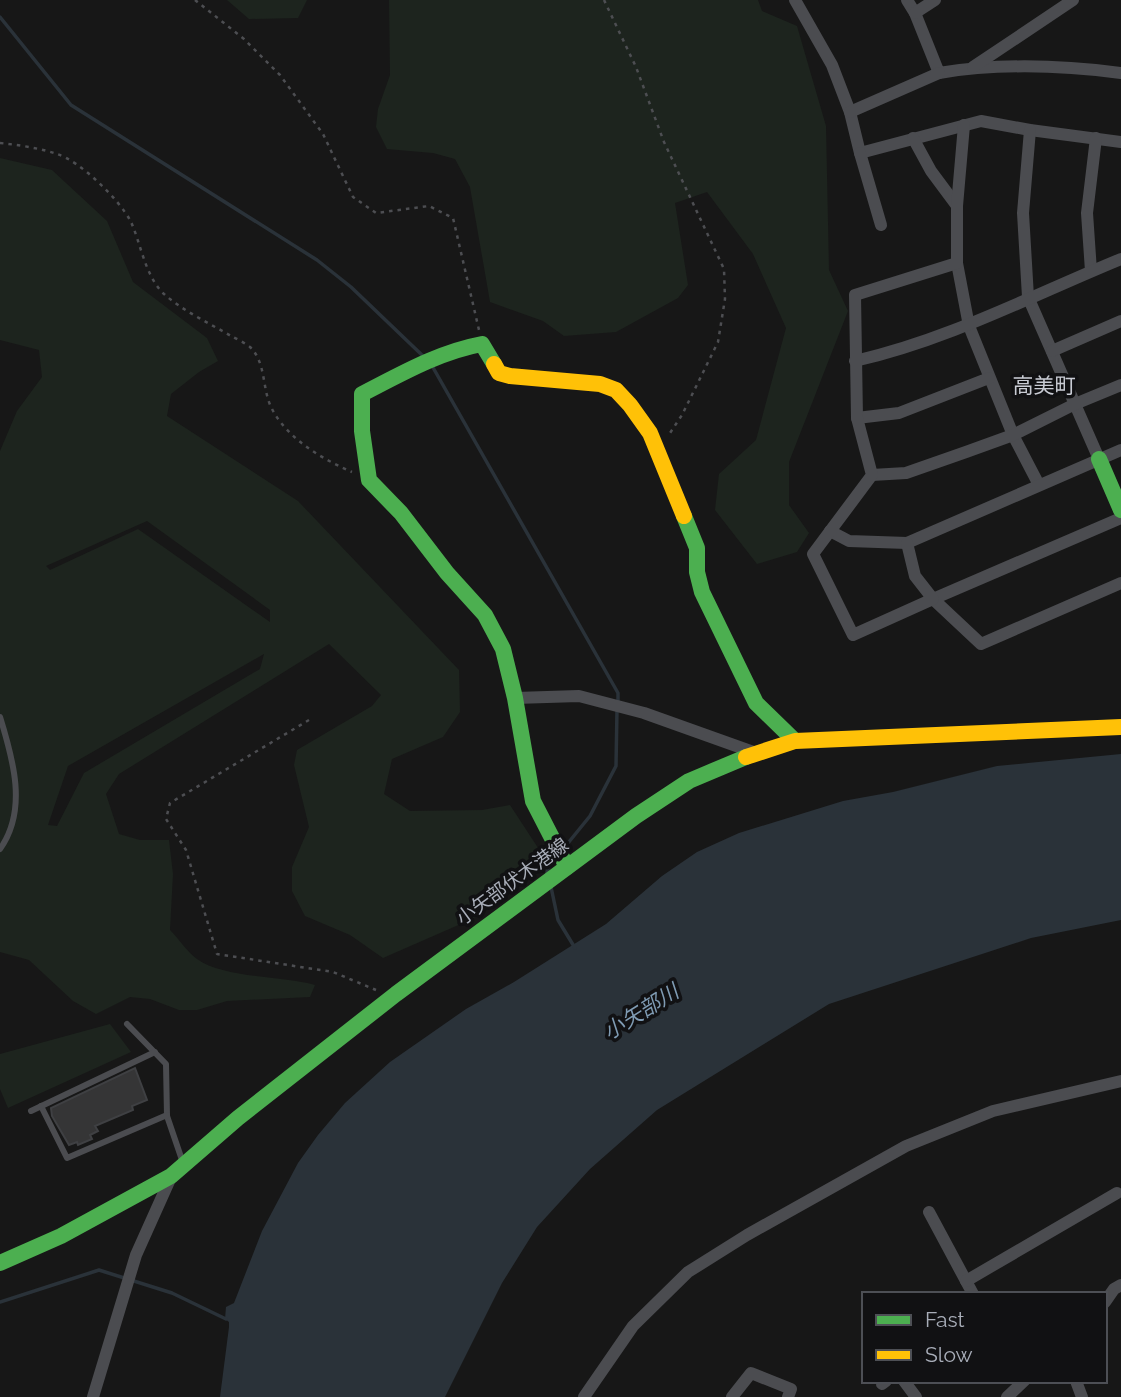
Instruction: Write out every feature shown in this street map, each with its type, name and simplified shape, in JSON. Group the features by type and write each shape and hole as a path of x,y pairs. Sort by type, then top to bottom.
{"street":[{"path":"795,0 832,65 850,112 881,225"},
{"path":"907,0 915,13 939,73"},
{"path":"915,13 935,0"},
{"path":"973,68 1073,0"},
{"path":"850,112 939,73 973,68 1073,67 1121,74"},
{"path":"860,153 981,121 1121,142"},
{"path":"964,125 957,206 957,263 970,326 1013,435 1039,485"},
{"path":"1030,130 1023,213 1028,297 1121,510"},
{"path":"913,138 931,171 957,206"},
{"path":"1091,271 1087,213 1096,138"},
{"path":"855,361 895,352 970,326 1028,297 1121,259"},
{"path":"872,475 857,418 855,295 957,263"},
{"path":"1052,351 1121,321"},
{"path":"567,867 533,801 515,698 503,649 485,615 447,573 401,513 369,480 362,431 362,394 415,368 471,345 482,344 499,373 519,379 559,380 608,386 625,398 653,438 697,548 697,572 702,592 756,703 795,741"},
{"path":"857,418 899,413 989,378"},
{"path":"1121,385 1013,435 906,473 872,475 813,554 853,635 1121,518"},
{"path":"830,531 849,541 906,543 1121,450"},
{"path":"906,543 915,576 933,598 981,643 1121,583"},
{"path":"515,698 579,696 644,713 756,753"},
{"name":"小矢部伏木港線","path":"0,1263 61,1236 177,1171 238,1118 392,997 636,816 689,780 756,753 795,741 1121,727"},
{"path":"588,1394 633,1326 688,1272 770,1222 906,1146 993,1111 1121,1081"},
{"path":"93,1397 136,1255 177,1171"},
{"path":"966,1281 1117,1193"},
{"path":"929,1212 972,1292"},
{"path":"1107,1300 1114,1289 1121,1285"},
{"path":"732,1397 751,1373 792,1389 788,1397"},
{"path":"1007,1397 1021,1383"}],"lane":[{"path":"0,717 10,751 17,793 9,836 0,849"},
{"path":"127,1024 166,1064 167,1115 177,1171"},
{"path":"31,1111 155,1052"},
{"path":"41,1106 67,1158 167,1115"}],"path":[{"path":"195,0 244,39 280,75 323,134 353,197 376,213 429,206 453,218 482,344"},
{"path":"604,0 636,66 664,142 724,269 725,299 718,342 682,415 658,450"},
{"path":"0,144 25,146 61,155 89,174 130,220 144,260 162,292 178,305 251,347 263,373 271,406 291,433 325,461 369,480"},
{"path":"309,720 170,803 166,819 186,850 217,954 333,972 392,997"}],"shaded area":[{"path":"227,0 307,0 298,18 249,19"},
{"path":"389,0 758,0 762,11 797,26 826,126 829,270 848,311 789,462 789,505 809,533 797,552 757,564 715,510 719,474 756,440 786,328 753,254 707,192 675,203 688,285 678,298 616,332 564,336 543,321 490,302 470,187 455,159 433,153 387,149 376,127 378,109 390,75"},
{"path":"0,158 52,170 107,221 133,282 207,338 218,361 171,394 167,416 298,501 459,670 460,712 443,737 392,759 384,794 410,811 482,810 510,805 544,857 479,916 383,958 350,935 305,916 292,891 292,867 309,827 294,765 297,750 372,706 381,695 329,644 119,774 106,794 119,834 140,840 169,840 173,874 170,930 190,953 208,965 222,970 315,985 310,997 227,1001 197,1010 179,1010 150,999 130,997 96,1014 73,1001 29,960 0,952 0,451 17,411 42,377 39,350 0,340","holes":["147,521 270,610 270,622 138,529 50,570 46,566","264,654 260,669 84,773 57,826 48,825 68,766"]},
{"path":"110,1024 131,1052 8,1108 0,1089 0,1054"}],"water":[{"name":"小矢部川","path":"1121,754 1121,920 1031,938 829,1004 657,1110 590,1169 537,1227 502,1283 445,1397 220,1397 229,1327 229,1322 225,1319 226,1307 234,1303 262,1231 298,1163 318,1135 345,1103 390,1062 466,1009 606,924 662,876 697,852 739,833 843,801 893,792 997,766"}],"building":[{"path":"135,1068 147,1100 132,1106 133,1110 95,1126 98,1131 90,1135 92,1139 78,1145 77,1142 69,1145 52,1116 51,1108"}],"waterway":[{"path":"0,17 71,105 317,260 351,287 423,356"},
{"path":"431,364 618,693 618,703"},
{"path":"564,848 590,816 616,766 617,710"},
{"path":"547,873 555,859"},
{"path":"551,887 558,920 575,948"},
{"path":"0,1302 99,1270 172,1293 226,1319"}],"traffic: fast":[{"path":"494,364 482,344 435,358 362,394 362,431 369,480 401,513 447,573 485,615 503,649 515,698 533,801 567,867"},
{"path":"1099,459 1121,510"},
{"path":"684,516 697,548 697,572 702,592 756,703 795,741"},
{"path":"0,1263 61,1236 171,1176 238,1118 396,994 636,816 689,781 746,757"}],"traffic: slow":[{"path":"494,364 499,373 510,376 600,384 616,390 650,433 684,516"},
{"path":"746,757 795,741 1121,727"}],"district":[{"name":"高美町","path":"1044,386"}]}
